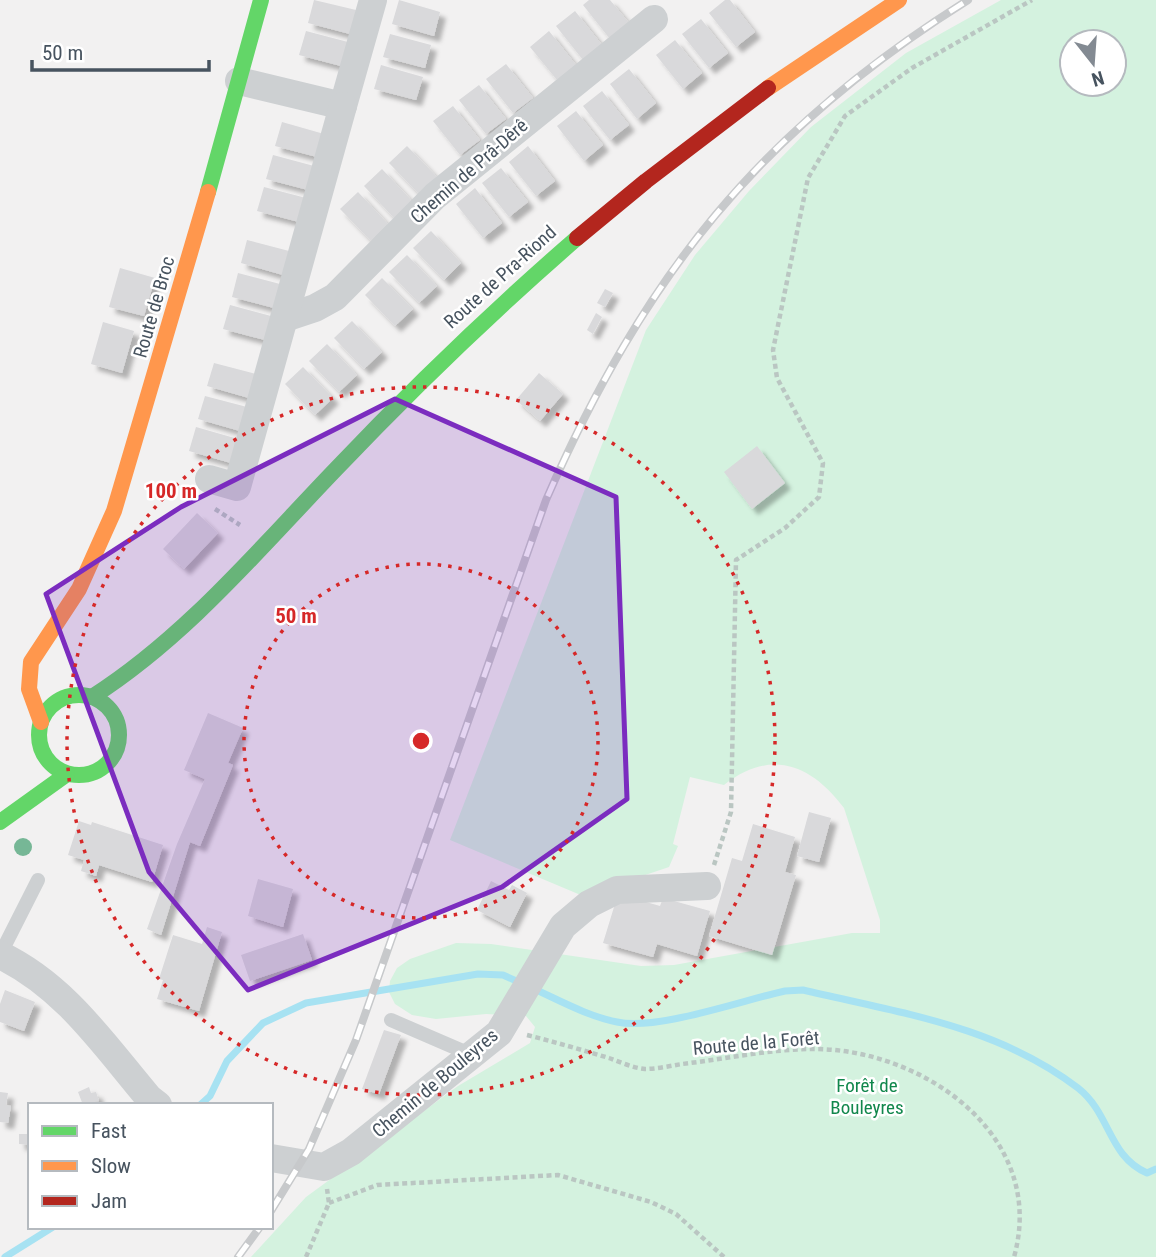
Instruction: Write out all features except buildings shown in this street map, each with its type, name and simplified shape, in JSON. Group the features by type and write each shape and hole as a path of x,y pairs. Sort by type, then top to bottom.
{"main road":[{"name":"Route de Broc","path":"40,722 29,689 31,662 63,617 88,570 125,478 261,0"},
{"name":"Route de Pra-Riond","path":"146,679 174,637 488,314 565,246 725,117 820,50 899,0"},
{"name":"Route de Broc","path":"56,654 63,617"},
{"name":"Route de Pra-Riond","path":"40,722 54,703 85,695 174,637"},
{"path":"61,676 111,711 119,728"},
{"path":"40,745 52,765 67,774 91,774 107,764 117,748 119,728 126,711"},
{"path":"29,766 40,745 40,722"},
{"path":"0,822 67,774"},
{"path":"0,813 10,792"}],"street":[{"path":"209,479 237,487 373,0"},
{"name":"Chemin de Prâ-Dêrê","path":"285,318 315,308 335,297 452,181 654,19"},
{"path":"239,81 343,106"},
{"name":"Chemin de Bouleyres","path":"324,1167 351,1152 499,1033 563,926 589,904 617,890 708,886"},
{"path":"0,955 39,977 64,998 155,1103"},
{"path":"273,1158 324,1167"}],"lane":[{"path":"0,955 38,880"},
{"path":"391,1020 472,1055"}],"path":[{"path":"708,886 731,812 736,560 785,528 819,497 823,463 777,378 772,350 808,178 845,116 912,68 1032,0"},
{"name":"Route de la Forêt","path":"499,1033 519,1034 560,1043 644,1069 814,1048 874,1058 913,1071 968,1106 1004,1153 1014,1177 1019,1202 1021,1234 1014,1257"},
{"path":"306,1257 329,1203 324,1167"},
{"path":"329,1203 377,1185 558,1175 651,1202 676,1214 724,1257"}],"highlighted area":[{"path":"395,399 616,497 627,799 502,887 248,990 149,872 46,594 181,507"}],"green space":[{"name":"Forêt de Bouleyres","path":"1001,0 1156,0 1156,1257 251,1257 306,1197 458,1086 530,1043 535,1027 526,1016 486,1014 436,1019 412,1015 395,1004 389,992 390,981 397,968 410,959 456,943 491,944 641,966 674,965 852,933 880,933 880,920 844,808 817,780 788,766 757,767 724,785 690,777 673,844 678,846 669,867 583,896 450,840 646,330 695,255 749,191 811,127 906,53"}],"waterway":[{"path":"202,1103 210,1096 227,1061 263,1023 306,1003 478,974 503,975 521,983"},
{"path":"532,988 595,1016 634,1024 677,1019 785,991 803,990 946,1024 1015,1050 1078,1088 1089,1098 1124,1156 1147,1173 1156,1169"},
{"path":"5,1257 50,1229"}],"railway":[{"path":"273,1208 309,1149 356,1040 546,500 584,420 624,346 667,278 715,215 768,157 828,102 894,50 968,0"},
{"path":"238,1257 259,1229"}],"traffic: fast":[{"path":"208,192 261,0"},
{"path":"92,697 126,673 190,620 424,380 577,238"},
{"path":"71,695 87,695 108,706 119,727 119,735 119,743 108,764 87,775 71,775 57,769 45,757 39,743 39,727 45,713 57,701 71,695"},
{"path":"0,822 67,774"}],"traffic: slow":[{"path":"768,88 899,0"},
{"path":"41,722 29,689 31,662 79,589 114,511 208,192"}],"traffic: jam":[{"path":"577,238 646,181 768,88"}]}
